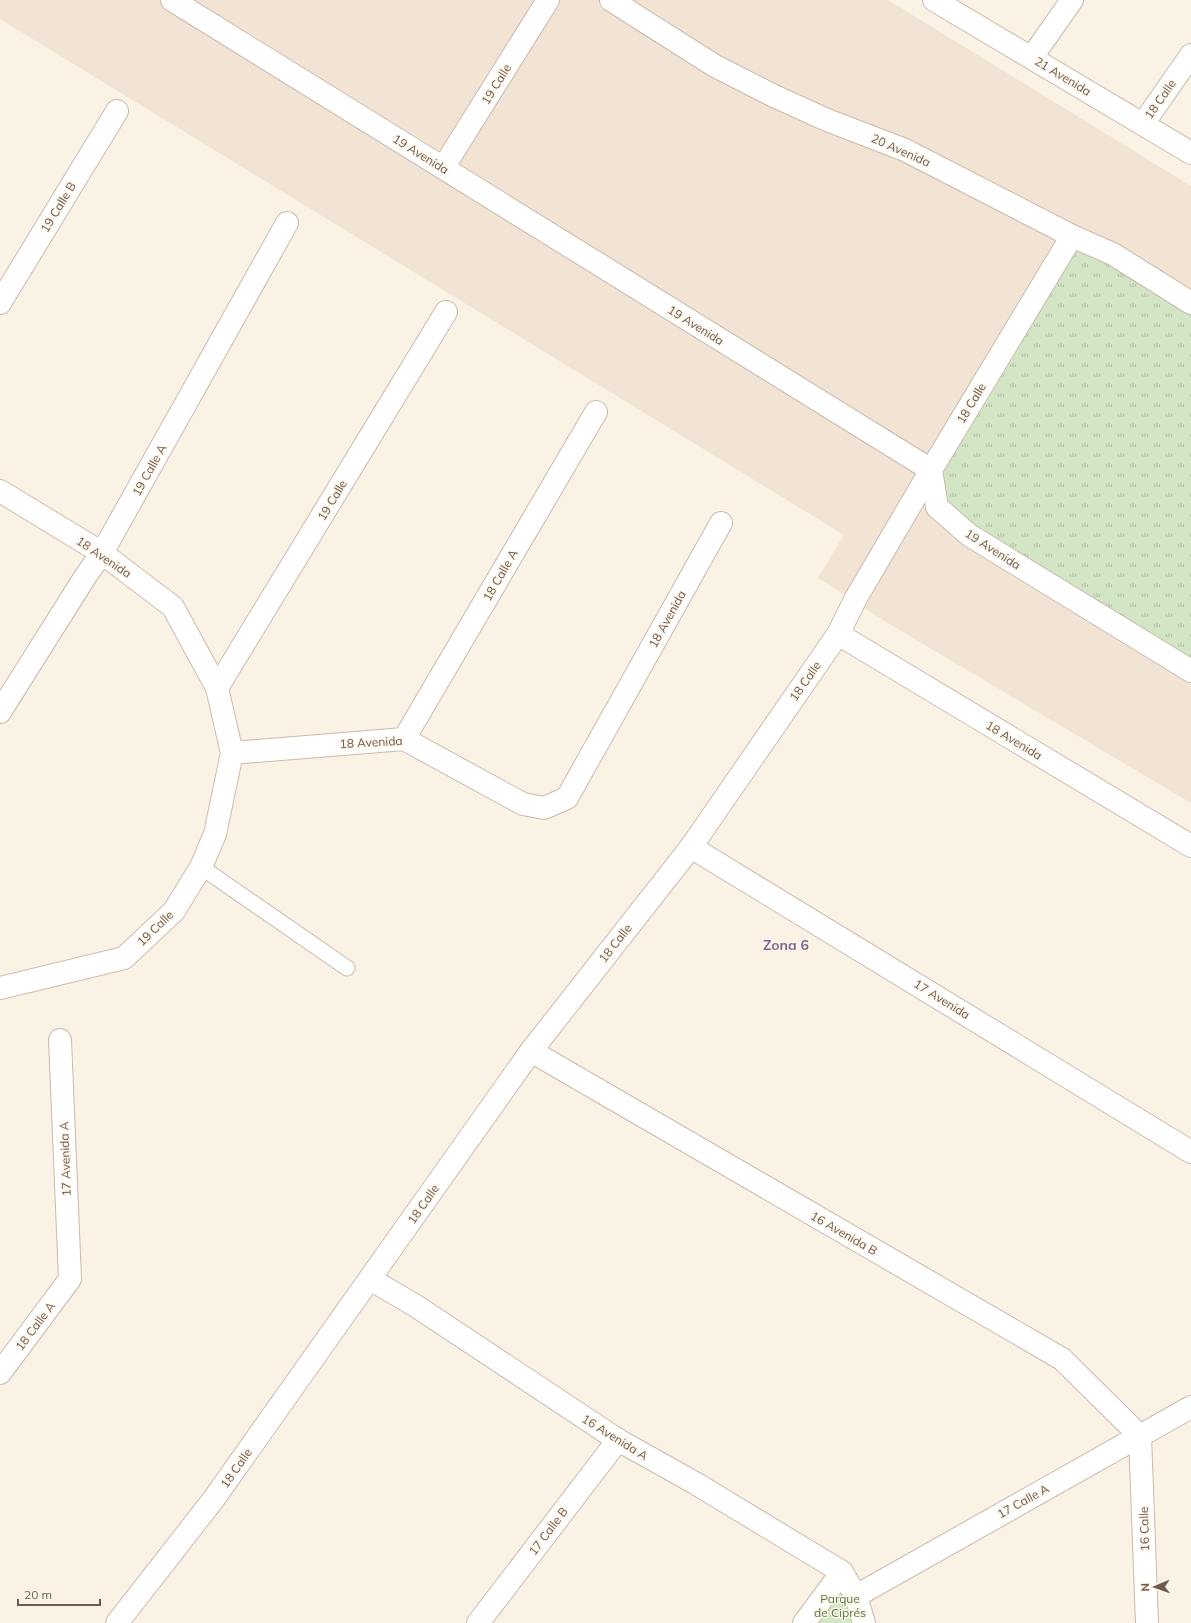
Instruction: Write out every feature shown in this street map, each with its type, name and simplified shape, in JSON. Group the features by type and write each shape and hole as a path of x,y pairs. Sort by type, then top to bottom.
{"street":[{"name":"19 Avenida","path":"172,0 931,470 937,507 969,535 1191,671"},
{"name":"19 Calle","path":"444,168 548,0"},
{"name":"20 Avenida","path":"611,0 715,66 827,120 905,150 1072,236 1113,254 1191,303"},
{"name":"21 Avenida","path":"934,0 1191,153"},
{"path":"1032,57 1072,0"},
{"name":"18 Calle","path":"1143,124 1191,55"},
{"name":"19 Calle B","path":"0,304 117,111"},
{"name":"19 Calle A","path":"0,712 85,577 102,553 287,223"},
{"name":"18 Calle","path":"117,1623 213,1500 531,1051 691,847 838,634 856,598 931,470 1072,236"},
{"name":"19 Calle","path":"217,688 446,312"},
{"name":"18 Calle A","path":"404,739 596,412"},
{"name":"18 Avenida","path":"0,491 102,553 173,607 217,688 232,753 404,739 523,804 544,808 567,798 721,523"},
{"name":"18 Avenida","path":"838,634 1191,846"},
{"name":"19 Calle","path":"0,988 124,958 174,911 201,867 215,834 232,753"},
{"name":"17 Avenida","path":"691,847 1191,1152"},
{"name":"17 Avenida A","path":"60,1040 70,1279"},
{"name":"16 Avenida B","path":"531,1051 1062,1359 1140,1436"},
{"name":"18 Calle A","path":"0,1373 70,1279"},
{"name":"16 Avenida A","path":"370,1279 416,1306 618,1440 695,1483 842,1572 856,1596 864,1623"},
{"name":"17 Calle A","path":"856,1596 1191,1407"},
{"name":"16 Calle","path":"1140,1436 1147,1623"},
{"name":"17 Calle B","path":"478,1623 618,1440"},
{"path":"804,1623 842,1572"}],"lane":[{"path":"201,867 347,968"}],"shaded area":[{"path":"0,0 888,0 1191,186 1191,803 886,622 818,578 844,535 0,19"}],"green space":[{"path":"1072,236 1191,303 1191,671 937,507 931,470"},
{"name":"Parque de Ciprés","path":"842,1572 864,1623 804,1623"}],"district":[{"name":"Zona 6","path":"786,945"}]}
